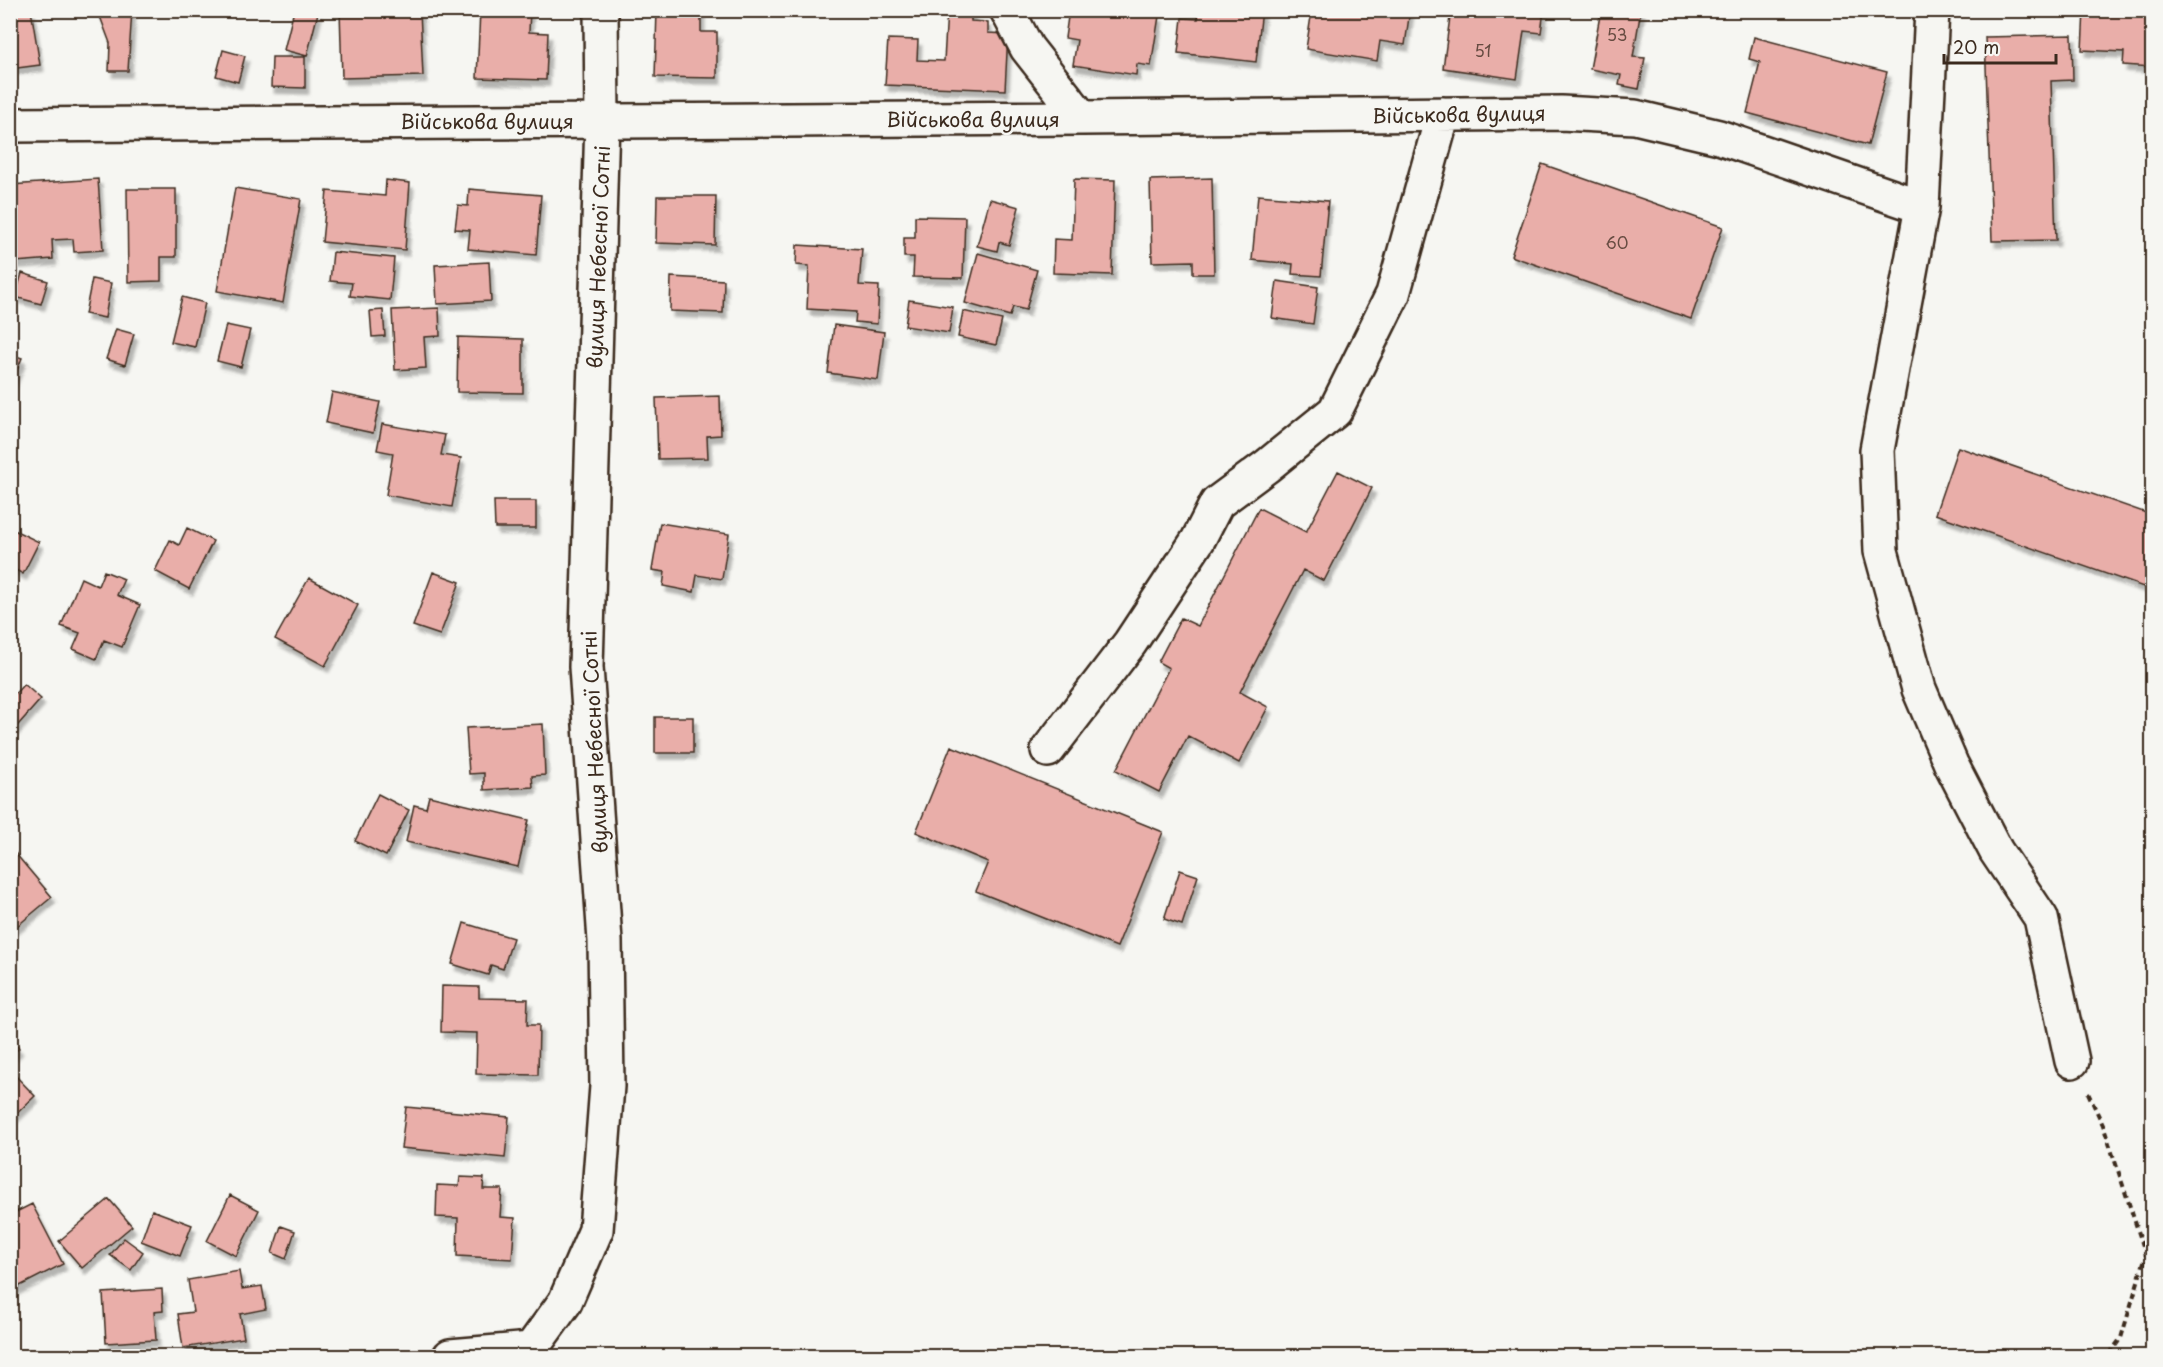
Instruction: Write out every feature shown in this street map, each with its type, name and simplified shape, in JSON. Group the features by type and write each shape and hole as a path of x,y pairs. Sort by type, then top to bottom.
{"street":[{"name":"вулиця Небесної Сотні","path":"533,1353 565,1302 596,1230 607,1086 605,941 586,667 602,120 601,10"},
{"path":"1007,10 1027,48 1082,118"},
{"path":"1932,10 1922,207 1877,450 1881,551 1919,689 1951,764 1996,850 2040,918 2072,1061"},
{"name":"Військова вулиця","path":"10,125 1562,113 1635,117 1719,137 1922,207"},
{"path":"1048,750 1130,643 1198,540 1217,502 1267,466 1335,411 1393,294 1443,114"},
{"path":"450,1356 533,1353"}],"path":[{"path":"2072,1061 2103,1125 2146,1255 2121,1338 2108,1356"}],"building":[{"path":"10,10 31,10 40,65 10,69"},
{"path":"132,10 128,71 109,71 110,43 98,11"},
{"path":"294,10 318,13 307,56 284,50"},
{"path":"340,10 420,10 423,76 342,78"},
{"path":"480,10 530,10 529,32 548,33 546,80 477,78"},
{"path":"657,10 701,10 701,32 717,32 717,78 655,77"},
{"path":"947,10 971,10 971,21 988,22 988,33 1008,34 1005,90 885,85 888,39 918,40 917,60 944,61"},
{"path":"1069,10 1121,10 1159,16 1151,66 1137,64 1136,75 1073,65 1077,40 1065,38"},
{"path":"1199,10 1262,10 1256,62 1178,53 1182,18 1198,19"},
{"path":"1312,10 1410,10 1405,45 1380,41 1377,61 1306,49"},
{"path":"1451,10 1544,10 1541,33 1524,31 1517,79 1443,68"},
{"path":"1601,10 1641,10 1633,57 1645,58 1639,89 1619,85 1621,75 1590,69"},
{"path":"2084,10 2152,10 2152,67 2123,65 2124,52 2082,50"},
{"path":"2072,35 2073,80 2051,81 2056,240 1992,241 1985,37"},
{"path":"1754,37 1887,72 1868,145 1747,113 1760,62 1749,59"},
{"path":"223,50 245,56 238,82 216,76"},
{"path":"272,57 305,57 305,88 271,87"},
{"path":"1542,164 1723,227 1691,319 1511,256"},
{"path":"1212,178 1214,274 1193,274 1193,261 1152,262 1150,180"},
{"path":"98,179 103,250 74,252 73,239 52,240 53,259 15,262 10,185"},
{"path":"1074,179 1115,180 1112,275 1053,273 1054,239 1072,240"},
{"path":"386,180 410,183 405,250 322,242 327,191 385,196"},
{"path":"235,188 301,199 283,303 217,291"},
{"path":"127,189 176,189 176,257 161,257 161,281 128,282"},
{"path":"469,189 541,195 536,255 468,249 470,230 455,229 458,205 468,206"},
{"path":"1258,195 1328,201 1321,276 1292,274 1293,264 1252,260"},
{"path":"657,196 716,196 715,245 656,243"},
{"path":"990,199 1019,207 1009,245 999,242 997,251 977,246"},
{"path":"915,216 965,217 963,278 913,277 914,257 904,257 904,238 915,238"},
{"path":"797,245 862,249 859,285 879,286 877,324 855,322 856,312 807,309 809,266 796,265"},
{"path":"333,252 394,258 390,300 350,296 352,283 330,281"},
{"path":"978,253 1037,270 1026,310 1013,307 1010,316 965,303"},
{"path":"489,262 491,301 437,304 435,265"},
{"path":"22,273 48,281 41,304 15,297"},
{"path":"671,277 724,280 723,313 670,311"},
{"path":"92,279 111,283 105,318 85,314"},
{"path":"1277,281 1318,287 1313,324 1272,318"},
{"path":"182,297 205,303 195,347 171,342"},
{"path":"909,300 953,307 949,333 905,326"},
{"path":"439,308 440,336 424,337 426,368 395,370 392,310"},
{"path":"383,310 385,336 372,337 370,311"},
{"path":"963,311 1002,320 996,345 958,337"},
{"path":"226,325 250,330 241,367 217,361"},
{"path":"834,325 884,332 878,380 828,373"},
{"path":"116,329 134,334 125,365 106,359"},
{"path":"458,337 523,339 523,393 457,392"},
{"path":"10,354 22,358 10,388"},
{"path":"332,392 380,402 373,433 326,423"},
{"path":"720,396 721,435 707,436 708,458 658,459 656,398"},
{"path":"382,424 445,435 441,455 461,458 452,507 386,495 393,453 377,450"},
{"path":"1958,447 2152,515 2152,590 1935,514"},
{"path":"1338,471 1372,488 1324,581 1303,570 1240,692 1268,707 1239,763 1188,736 1159,792 1116,770 1169,668 1158,662 1181,618 1198,626 1259,508 1306,532"},
{"path":"494,501 536,501 536,528 495,528"},
{"path":"660,523 729,534 722,579 697,575 694,592 663,586 665,572 652,570"},
{"path":"10,528 39,542 23,574 10,567"},
{"path":"187,528 213,541 189,589 155,571 170,540 179,545"},
{"path":"104,571 124,579 117,595 140,605 122,647 104,640 96,659 73,649 80,633 61,626 81,578 98,586"},
{"path":"433,572 460,582 440,635 413,626"},
{"path":"309,578 358,605 325,666 275,639"},
{"path":"24,684 41,699 10,734 10,699"},
{"path":"655,717 693,717 693,753 655,753"},
{"path":"543,724 545,775 532,776 533,787 484,790 484,773 469,774 466,728"},
{"path":"951,746 1163,832 1117,947 976,891 988,862 916,832"},
{"path":"378,794 409,810 386,856 355,841"},
{"path":"429,796 529,820 518,867 406,842 414,805 426,808"},
{"path":"10,847 52,897 10,932"},
{"path":"1180,870 1198,876 1182,925 1164,919"},
{"path":"464,923 513,938 503,969 491,965 488,975 452,964"},
{"path":"442,986 479,987 479,998 528,999 527,1025 539,1025 538,1075 476,1074 477,1033 441,1032"},
{"path":"10,1040 19,1048 10,1057"},
{"path":"10,1070 35,1096 10,1120"},
{"path":"406,1107 509,1117 505,1158 401,1148"},
{"path":"460,1177 484,1178 483,1189 502,1189 500,1217 515,1218 512,1259 457,1256 458,1218 436,1217 437,1185 459,1186"},
{"path":"230,1195 259,1210 236,1256 207,1241"},
{"path":"109,1199 132,1226 82,1268 59,1241"},
{"path":"32,1204 63,1264 10,1291 10,1215"},
{"path":"152,1210 192,1225 180,1256 141,1241"},
{"path":"281,1226 295,1231 286,1259 272,1253"},
{"path":"124,1238 143,1252 131,1270 110,1255"},
{"path":"239,1271 242,1289 262,1286 266,1309 240,1314 244,1338 183,1348 178,1314 193,1312 188,1280"},
{"path":"162,1289 163,1311 154,1312 156,1340 106,1343 103,1293"}]}
